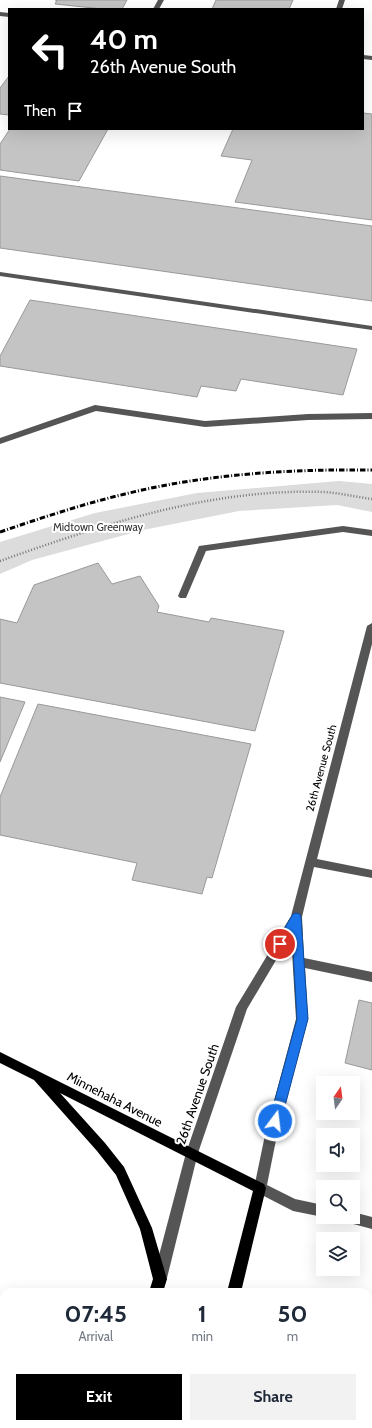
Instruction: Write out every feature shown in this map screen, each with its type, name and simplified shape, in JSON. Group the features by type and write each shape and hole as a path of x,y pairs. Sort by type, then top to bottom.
{"main road":[{"name":"Minnehaha Avenue","path":"0,1057 138,1128 260,1188"},
{"path":"36,1075 101,1147 120,1171 146,1228 158,1286"},
{"name":"26th Avenue South","path":"235,1288 260,1188"}],"street":[{"path":"0,274 372,328"},
{"path":"0,441 95,408 205,424 308,417 372,416"},
{"path":"183,596 202,548 343,529 372,533"},
{"name":"26th Avenue South","path":"158,1286 192,1154 242,1007 296,917 371,630"},
{"path":"310,862 372,874"},
{"name":"26th Avenue South","path":"260,1188 271,1134 302,1019 296,917"},
{"path":"299,962 372,977"},
{"path":"260,1188 293,1205 316,1210"},
{"path":"360,1220 372,1223"}],"path":[{"path":"0,561 143,514 197,503 252,495 292,492 326,492 372,500"}],"green space":[{"name":"Midtown Greenway","path":"339,481 372,484 372,512 337,505 239,511 143,530 32,560 0,574 0,542 95,513 197,493"}],"building":[{"path":"57,0 127,0 123,8 93,8 55,4"},
{"path":"216,0 293,0 289,8 212,8"},
{"path":"8,77 8,115 0,114 0,88"},
{"path":"364,113 372,114 372,220 235,202 252,160 221,156 233,130 364,130"},
{"path":"9,130 107,130 79,181 0,170 0,144"},
{"path":"0,176 372,226 372,301 0,248"},
{"path":"30,300 357,349 343,395 241,379 236,391 201,386 197,397 0,366 0,356"},
{"path":"98,563 112,584 140,576 159,606 157,612 209,622 211,618 284,631 255,731 0,683 0,619 17,623 34,585"},
{"path":"0,697 25,702 0,762"},
{"path":"38,704 251,744 212,878 207,877 202,894 132,880 137,863 0,835 0,797"},
{"path":"359,1000 372,1003 372,1070 345,1063"}],"railway":[{"path":"0,532 109,498 155,487 217,477 248,474 372,470"}],"route":[{"path":"275,1121 302,1019 296,917 280,944"}]}
